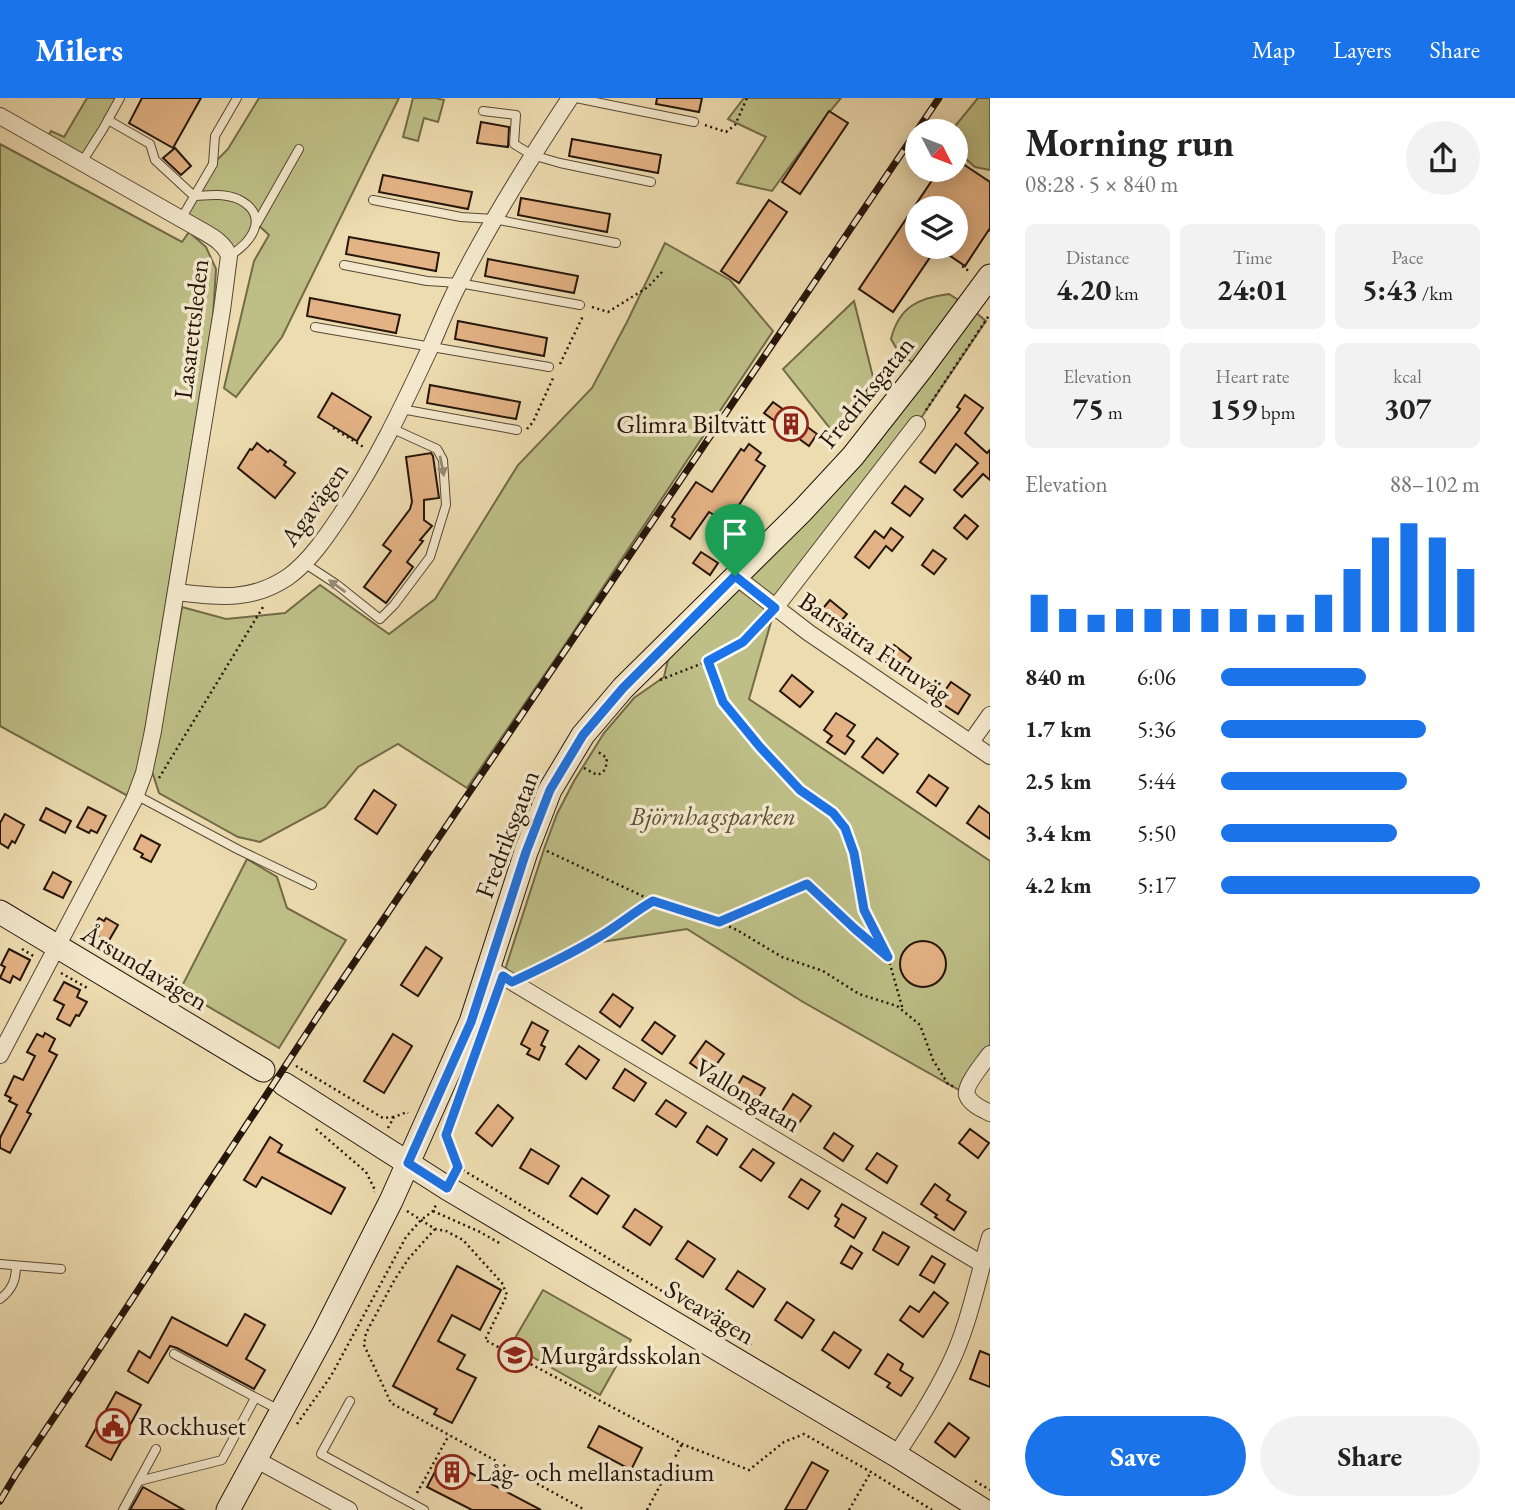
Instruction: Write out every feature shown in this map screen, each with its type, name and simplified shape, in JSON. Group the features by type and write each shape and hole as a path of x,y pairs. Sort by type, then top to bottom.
{"street":[{"name":"Agavägen","path":"176,592 243,596 277,584 292,575 331,529 377,456 459,283 494,219 570,98"},
{"name":"Lasarettsleden","path":"0,116 219,242 229,256 176,592"},
{"name":"Fredriksgatan","path":"228,1510 255,1459 287,1420 347,1287 408,1163 466,1034 526,852 550,790 583,735 623,688 802,511 853,456 988,284"},
{"path":"775,608 917,424"},
{"name":"Barrsätra Furuväg","path":"735,576 775,608 990,756"},
{"path":"0,1055 141,798 176,592"},
{"path":"971,743 990,715"},
{"name":"Årsundavägen","path":"0,912 262,1070"},
{"name":"Vallongatan","path":"489,968 982,1264"},
{"path":"990,1054 971,1081 966,1094 990,1114"},
{"path":"290,1075 408,1163"},
{"name":"Sveavägen","path":"408,1163 897,1455 983,1510"},
{"path":"897,1455 950,1365 962,1334 990,1237"},
{"path":"255,1459 349,1510"}],"lane":[{"path":"82,162 120,98"},
{"path":"181,219 213,164 215,136 237,98"},
{"path":"576,98 694,122"},
{"path":"484,111 516,115 514,144 532,155 651,182"},
{"path":"108,120 150,144 155,160 194,196 220,194 237,199 252,209 257,223"},
{"path":"229,256 241,249 251,236 299,149"},
{"path":"373,200 461,217 494,219 615,243"},
{"path":"344,265 427,281 459,283 580,304"},
{"path":"315,327 549,367"},
{"path":"401,409 517,430"},
{"path":"303,563 336,584 380,619 394,605 430,557 446,505 443,460 437,449 391,428"},
{"path":"141,798 312,885"},
{"path":"0,1264 61,1269"},
{"path":"0,1300 16,1278 16,1266"},
{"path":"174,1354 255,1398 287,1420"},
{"path":"139,1481 222,1460 255,1398"},
{"path":"350,1401 321,1454 410,1507 424,1510"},
{"path":"124,1510 156,1449"}],"path":[{"path":"694,122 726,132 736,125 747,98"},
{"path":"580,304 608,312 648,287 662,272"},
{"path":"917,424 990,314"},
{"path":"333,428 377,456"},
{"path":"141,798 277,584"},
{"path":"654,684 664,677 708,661 743,642 775,608"},
{"path":"708,661 723,702 752,738 800,790 833,813 845,828 854,853 864,910 888,957 903,1010"},
{"path":"578,774 582,767 597,775 603,773 607,758 594,749"},
{"path":"544,849 653,901 737,930 782,957 824,971 859,994 897,1006 920,1025 933,1060 948,1084 966,1094"},
{"path":"719,922 807,884 888,957"},
{"path":"512,982 602,936 653,901"},
{"path":"290,1075 383,1118 394,1117"},
{"path":"459,1098 446,1135 458,1167 753,1346"},
{"path":"314,1127 366,1172"},
{"path":"287,1420 331,1376 406,1237 433,1211 458,1167"},
{"path":"421,1220 435,1229 446,1231 463,1240 502,1283 507,1295 485,1340 682,1444 749,1470 783,1442 804,1434 932,1510"},
{"path":"435,1229 396,1279 366,1333 364,1345 391,1403 584,1510"},
{"path":"410,1507 449,1434"},
{"path":"647,1510 682,1444"},
{"path":"849,1510 871,1472"},
{"path":"968,1477 990,1490"}],"green space":[{"path":"87,98 120,98 82,162 45,141 51,131 64,137"},
{"path":"259,98 399,98 282,337 236,397 224,388 254,261 269,235 257,224 251,236 229,256 181,219 213,164 228,149"},
{"path":"413,98 444,100 438,122 424,118 418,141 403,137"},
{"path":"744,98 841,98 772,191 737,183 766,137 728,119"},
{"path":"978,98 990,98 990,170 975,167 968,161 968,119 961,119"},
{"path":"0,144 182,242 189,232 206,247 216,269 213,316 140,762 128,796 0,726"},
{"path":"665,243 730,280 773,331 467,788 398,744 358,767 325,807 260,842 238,837 159,793 152,771 182,607 226,619 285,613 320,585 389,634 435,599 518,465 592,388"},
{"path":"949,294 963,303 916,365 899,353 891,339 899,319 911,306 919,302"},
{"path":"854,301 877,393 833,432 783,369"},
{"name":"Björnhagsparken","path":"968,306 986,321 917,424 775,608 749,699 990,861 990,1054 966,1094 803,1002 687,929 588,944 512,982 503,976 557,814 604,733 634,698 664,677 673,638 735,576"},
{"path":"247,859 277,877 287,908 346,940 279,1048 180,990"},
{"path":"543,1290 631,1340 600,1395 511,1345"}],"building":[{"path":"142,98 201,98 173,148 129,123"},
{"path":"657,98 702,98 699,112 656,104"},
{"path":"829,111 848,123 800,194 782,182"},
{"path":"481,122 509,127 508,147 477,143"},
{"path":"572,139 661,155 658,173 569,156"},
{"path":"175,148 191,166 181,175 163,158"},
{"path":"968,167 990,182 990,228 965,266 955,259 968,259 968,196 922,196 931,182 968,182"},
{"path":"383,175 472,192 468,209 379,192"},
{"path":"521,198 610,214 607,232 518,215"},
{"path":"769,200 787,212 739,283 721,271"},
{"path":"905,221 905,259 929,259 893,312 859,289"},
{"path":"349,237 439,253 436,271 346,254"},
{"path":"488,259 578,276 574,293 485,276"},
{"path":"310,298 400,315 396,333 307,316"},
{"path":"458,321 547,338 544,356 455,339"},
{"path":"430,385 520,402 516,419 427,403"},
{"path":"332,393 371,417 357,441 318,417"},
{"path":"965,395 983,408 965,433 987,453 990,450 990,480 983,474 962,497 954,490 978,463 956,444 935,473 920,462 960,409 957,407"},
{"name":"Glimra Biltvätt","path":"773,402 817,434 809,446 764,413"},
{"path":"257,443 286,462 284,465 295,473 275,498 238,468"},
{"path":"749,444 761,453 756,460 765,466 727,523 709,512 690,539 671,526 675,519 672,517 696,482 712,492 741,449 744,451"},
{"path":"431,453 439,498 424,500 424,520 432,526 407,562 413,567 386,603 364,587 391,551 383,545 410,509 412,502 406,457"},
{"path":"905,486 923,499 910,516 892,503"},
{"path":"965,515 978,526 967,539 954,528"},
{"path":"891,528 903,537 892,551 886,546 869,568 855,557 875,531 884,538"},
{"path":"933,550 946,559 934,574 922,565"},
{"path":"701,552 718,563 710,575 693,563"},
{"path":"830,600 847,614 835,628 818,614"},
{"path":"894,645 911,658 901,672 883,660"},
{"path":"792,675 813,692 800,707 780,691"},
{"path":"951,682 970,695 958,714 938,701"},
{"path":"836,713 855,725 847,736 854,741 845,754 827,742 832,736 824,730"},
{"path":"877,738 898,754 883,773 862,757"},
{"path":"929,775 948,788 936,806 917,792"},
{"path":"374,790 396,805 377,834 355,819"},
{"path":"979,806 990,814 990,839 967,823"},
{"path":"88,807 106,816 97,833 91,830 89,833 77,827"},
{"path":"46,808 71,821 65,833 40,820"},
{"path":"5,814 24,825 15,843 12,841 8,848 0,843 0,823"},
{"path":"141,835 160,845 151,862 141,857 143,854 134,849"},
{"path":"53,872 71,882 63,898 44,889"},
{"path":"99,918 104,921 106,918 118,925 108,942 90,931"},
{"path":"923,941 939,948 946,964 939,980 923,987 907,980 900,964 907,948"},
{"path":"426,947 442,958 418,996 401,985"},
{"path":"9,949 30,960 20,980 13,976 10,983 0,978 5,967 1,965"},
{"path":"64,982 80,990 77,997 87,1002 70,1026 57,1019 64,1005 54,1000"},
{"path":"613,994 633,1008 620,1027 600,1012"},
{"path":"532,1022 548,1031 541,1045 545,1047 539,1060 527,1054 530,1049 521,1044"},
{"path":"655,1022 675,1036 662,1054 642,1040"},
{"path":"45,1033 55,1039 49,1051 57,1055 27,1112 31,1114 10,1153 0,1148 0,1138 17,1105 5,1095 14,1076 23,1080 35,1056 27,1052 37,1034 43,1037"},
{"path":"393,1034 412,1046 384,1093 364,1081"},
{"path":"706,1041 724,1054 708,1076 690,1063"},
{"path":"579,1046 599,1060 586,1079 566,1064"},
{"path":"625,1069 646,1083 634,1101 613,1088"},
{"path":"743,1076 765,1088 753,1107 732,1095"},
{"path":"793,1094 811,1106 792,1133 775,1122"},
{"path":"666,1100 686,1113 676,1127 656,1114"},
{"path":"498,1105 513,1118 492,1146 476,1133"},
{"path":"707,1126 727,1139 717,1155 697,1142"},
{"path":"970,1129 989,1143 978,1158 959,1143"},
{"path":"834,1133 853,1146 843,1161 824,1148"},
{"path":"270,1137 282,1145 278,1152 345,1188 331,1214 262,1177 256,1187 244,1180"},
{"path":"531,1149 559,1166 548,1184 520,1168"},
{"path":"753,1149 774,1163 761,1181 740,1167"},
{"path":"877,1153 897,1166 887,1183 866,1169"},
{"path":"582,1178 609,1196 597,1214 570,1196"},
{"path":"801,1179 820,1191 808,1209 789,1197"},
{"path":"935,1184 950,1195 947,1200 966,1212 954,1230 921,1204"},
{"path":"842,1204 866,1218 854,1238 835,1226 839,1219 835,1216"},
{"path":"635,1209 662,1227 650,1245 623,1227"},
{"path":"883,1232 909,1247 898,1265 873,1250"},
{"path":"688,1241 715,1259 703,1277 676,1259"},
{"path":"851,1246 862,1253 852,1269 841,1263"},
{"path":"932,1256 945,1264 934,1283 920,1275"},
{"path":"457,1266 501,1290 480,1330 452,1315 438,1341 465,1355 457,1369 476,1378 452,1423 434,1414 437,1409 393,1386"},
{"path":"738,1271 765,1289 753,1307 726,1289"},
{"path":"934,1292 948,1303 923,1337 900,1320 910,1306 919,1312"},
{"path":"787,1302 814,1320 802,1338 775,1320"},
{"path":"245,1314 265,1325 246,1359 265,1370 254,1389 170,1346 148,1383 128,1371 139,1351 150,1358 172,1317 227,1346"},
{"path":"834,1332 861,1350 849,1368 822,1350"},
{"path":"980,1351 990,1355 990,1387 970,1379"},
{"path":"888,1354 903,1364 900,1370 913,1378 901,1396 887,1387 890,1383 875,1374"},
{"name":"Rockhuset","path":"116,1392 141,1405 111,1460 86,1446"},
{"path":"949,1423 969,1438 955,1457 935,1442"},
{"path":"599,1426 642,1448 631,1470 588,1447"},
{"name":"Låg- och mellanstadium","path":"442,1458 541,1510 472,1510 427,1487"},
{"path":"812,1462 828,1471 806,1510 785,1510"},
{"path":"143,1487 184,1510 130,1510"}],"railway":[{"path":"0,1501 320,1013 939,98"}],"place":[{"name":"Glimra Biltvätt","path":"791,424"},
{"name":"Murgårdsskolan","path":"515,1355"},
{"name":"Rockhuset","path":"113,1426"},
{"name":"Låg- och mellanstadium","path":"452,1472"}],"route":[{"path":"735,576 775,608 743,642 708,661 723,702 800,790 833,813 845,828 854,853 864,910 888,957 807,884 719,922 653,901 570,954 512,982 503,976 446,1135 458,1167 447,1188 408,1163 471,1022 526,852 550,790 583,735 623,688 735,576"}]}
